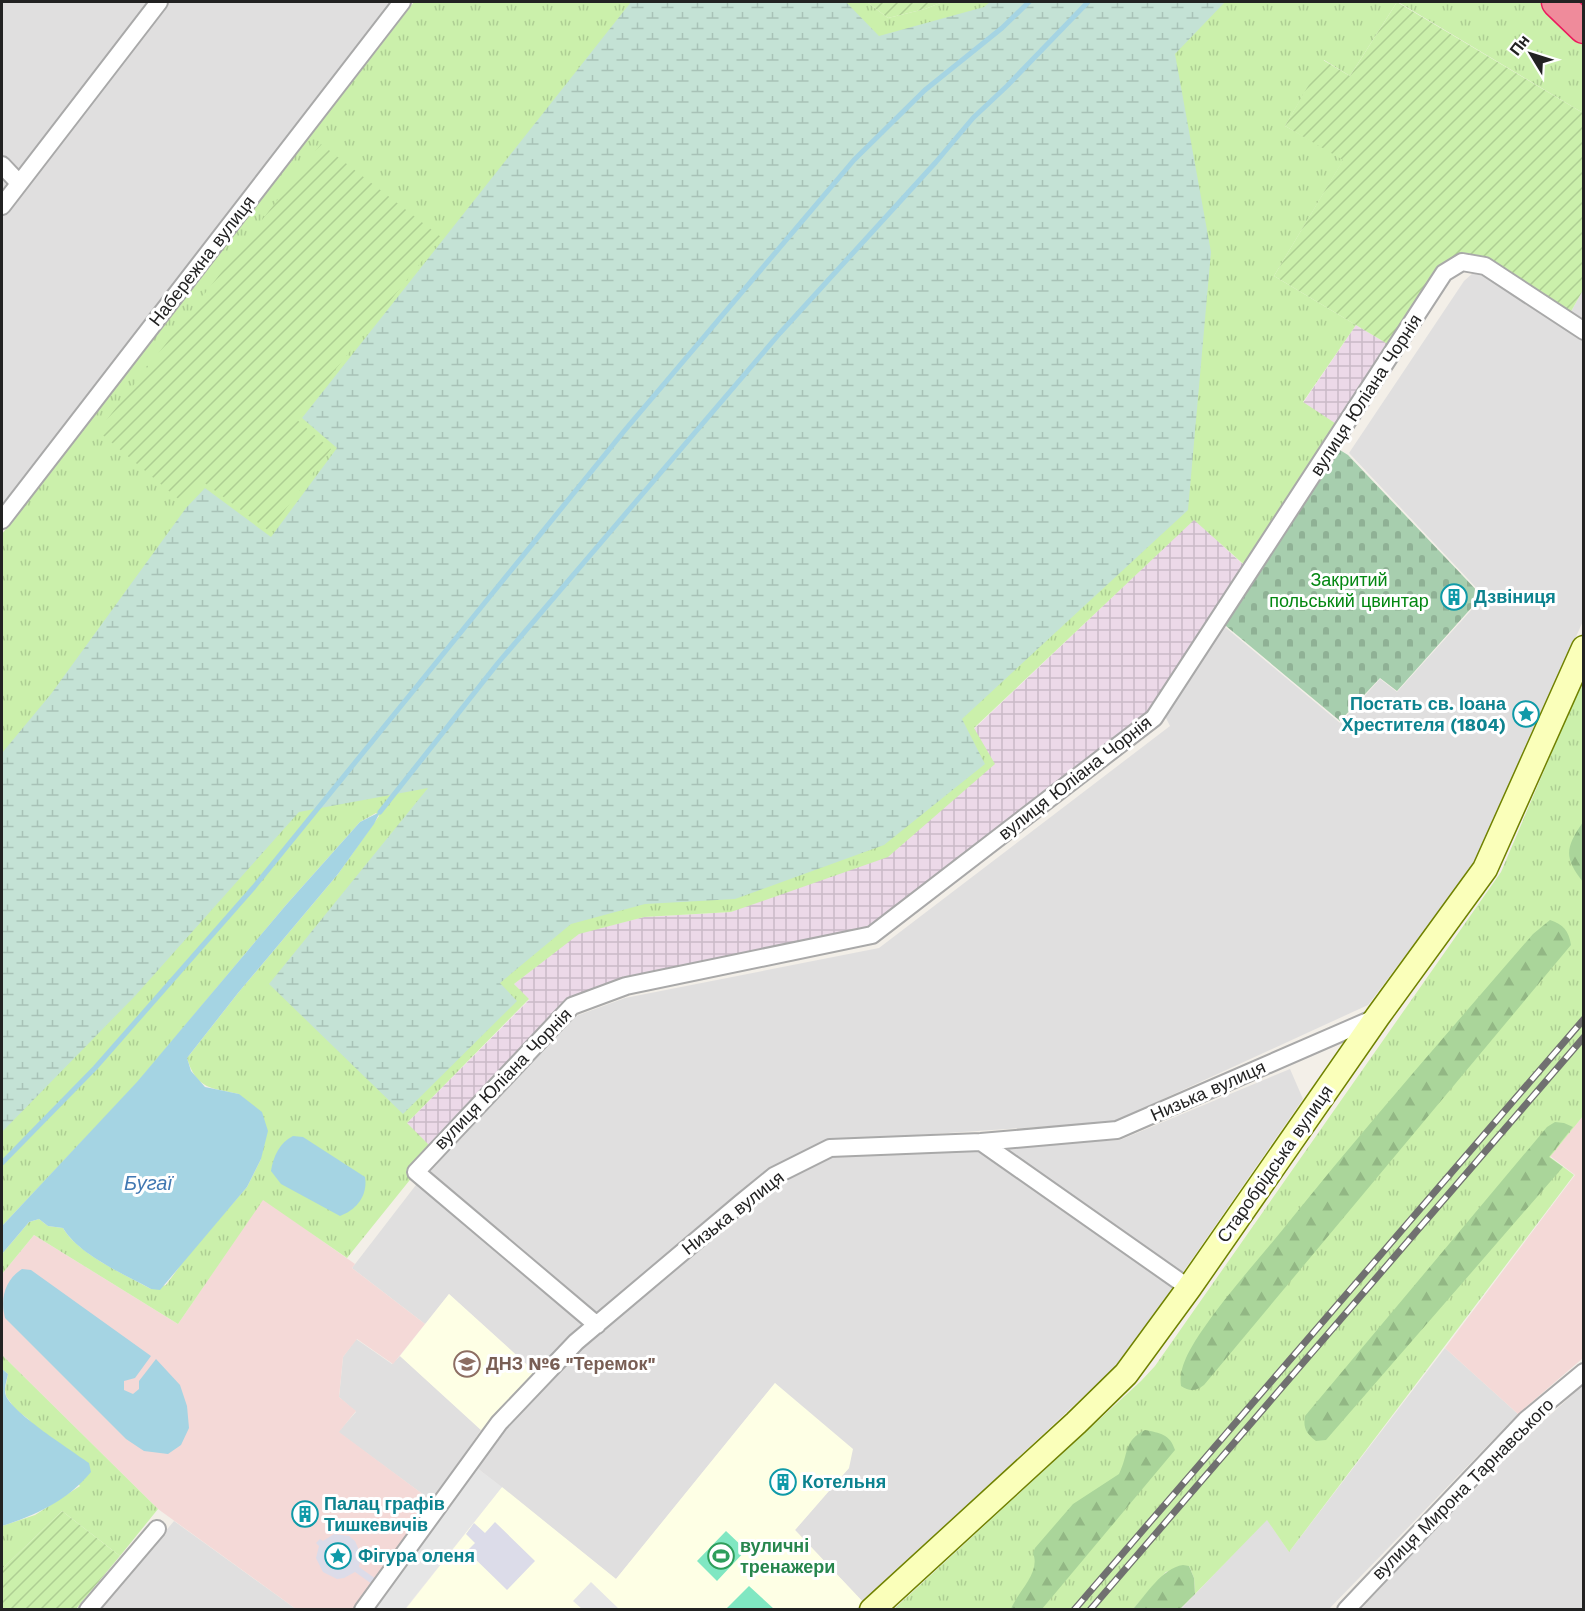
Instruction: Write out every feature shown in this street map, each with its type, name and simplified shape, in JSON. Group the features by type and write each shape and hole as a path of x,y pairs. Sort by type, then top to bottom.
{"highway":[{"path":"1557,2 1584,28"}],"street":[{"path":"2,206 159,2"},
{"name":"Набережна вулиця","path":"2,520 402,2"},
{"path":"2,165 19,183"},
{"name":"вулиця Юліана Чорнія","path":"597,1325 416,1172 572,1006 626,986 872,935 1154,718 1444,273 1462,262 1485,266 1584,331"},
{"name":"Старобрідська вулиця","path":"872,1610 1126,1374 1189,1288 1378,1016 1485,869 1584,648"},
{"name":"Низька вулиця","path":"363,1610 499,1423 576,1342 774,1176 830,1148 981,1142 1117,1130 1378,1016"},
{"path":"981,1142 1189,1288"},
{"name":"вулиця Мирона Тарнавського","path":"1346,1610 1526,1420 1584,1372"},
{"path":"88,1610 157,1529"}],"shaded area":[{"path":"2,2 390,2 2,517"},
{"path":"1480,271 1583,337 1583,621 1476,862 1368,1005 1113,1122 829,1141 595,1316 427,1172 576,1016 625,998 879,948 1170,726 1163,712 1219,622 1340,723 1380,679 1397,692 1484,596 1349,453 1464,281 1473,273"},
{"path":"1583,290 1583,324 1569,315"},
{"path":"1356,325 1396,349 1344,429 1303,403"},
{"path":"1194,519 1250,571 1154,718 872,935 572,1006 434,1150 406,1124 529,1000 514,984 579,933 644,917 732,912 974,729"},
{"path":"1290,1069 1303,1099 1181,1275 998,1146 1120,1140"},
{"path":"1583,1116 1583,1358 1518,1414 1445,1348 1575,1175 1550,1156"},
{"path":"979,1149 1175,1286 1122,1360 864,1603 795,1530 849,1468 775,1383 616,1579 477,1468 506,1428 583,1347 779,1182 832,1154"},
{"path":"419,1181 586,1324 535,1372 449,1294 425,1324 352,1268"},
{"path":"263,1199 355,1264 352,1268 425,1324 393,1364 357,1339 343,1357 339,1397 356,1411 339,1432 432,1501 354,1609 296,1609 158,1509 2,1355 2,1274 34,1235 178,1324"},
{"name":"ДНЗ №6 \"Теремок\"","path":"449,1294 535,1372 481,1430 400,1356"},
{"path":"356,1339 392,1364 400,1356 481,1430 432,1501 338,1432 356,1412 339,1397 343,1357"},
{"path":"1445,1348 1518,1414 1329,1609 1180,1610 1267,1519 1289,1552"},
{"path":"775,1383 853,1449 849,1468 795,1530 864,1603 855,1609 405,1610 502,1487 616,1579"},
{"path":"1583,1385 1583,1609 1361,1609 1440,1524 1539,1425"},
{"path":"477,1468 502,1487 405,1609 375,1610"},
{"path":"174,1521 296,1609 100,1610"},
{"path":"495,1522 535,1561 507,1590 467,1551 475,1543 466,1534 474,1523 485,1533"},
{"path":"334,1534 349,1536 355,1541 361,1555 359,1567 376,1579 372,1584 355,1572 337,1579 323,1572 316,1558 319,1546 316,1543"},
{"path":"591,1582 619,1609 582,1609 573,1601"}],"green space":[{"path":"414,2 867,2 888,18 943,2 1397,2 1350,76 1324,60 1285,126 1344,159 1274,276 1356,325 1303,402 1344,429 1250,570 1194,520 974,728 995,764 888,857 731,912 644,917 579,934 514,984 529,999 407,1123 434,1150 347,1258 263,1200 178,1324 34,1235 2,1274 2,1254 29,1222 39,1219 48,1226 63,1228 90,1255 151,1289 166,1285 188,1255 247,1187 261,1159 239,1094 213,1088 200,1081 195,1076 187,1058 238,993 338,874 379,816 376,813 360,822 286,905 137,1083 2,1226 2,534"},
{"path":"631,2 846,2 879,36 984,7 990,2 1225,2 1175,54 1211,252 1188,510 962,719 985,764 884,845 735,899 645,904 571,924 500,983 517,1001 403,1114 269,984 428,788 299,812 135,996 2,1132 2,753 51,694 186,508 205,488 271,537 337,448 302,418"},
{"path":"867,2 943,2 888,18"},
{"path":"1397,2 1583,113 1583,290 1569,315 1462,262 1396,349 1274,276 1343,160 1285,126 1323,60 1350,76"},
{"path":"1398,2 1545,2 1583,38 1583,113"},
{"path":"321,144 441,237 296,419 331,449 269,531 202,481 182,502 98,431"},
{"name":"Закритий польський цвинтар","path":"1335,447 1348,455 1482,596 1397,691 1380,678 1340,721 1220,621"},
{"path":"1583,679 1583,1116 1550,1157 1574,1175 1289,1552 1267,1520 1195,1594 1194,1578 1189,1566 1166,1572 1133,1609 893,1610 1155,1366 1501,872"},
{"path":"1583,822 1583,882 1572,866 1569,852 1573,838"},
{"path":"1550,920 1565,929 1571,945 1204,1385 1193,1390 1181,1386 1181,1372 1189,1351 1222,1303 1411,1075 1533,934"},
{"path":"1555,1122 1573,1127 1549,1157 1563,1167 1326,1440 1316,1441 1306,1430 1305,1416 1547,1127"},
{"path":"2,1355 158,1509 120,1556 62,1511 2,1569 2,1526 35,1515 80,1486 28,1419 15,1409 6,1396 8,1374 2,1369"},
{"path":"1145,1430 1167,1437 1175,1450 1042,1609 1011,1609 1034,1568 1035,1548 1073,1504 1119,1474 1130,1443"},
{"path":"62,1511 120,1556 76,1609 2,1609 2,1569"},
{"name":"вуличні тренажери","path":"726,1531 746,1550 717,1581 697,1561"},
{"path":"1189,1566 1194,1578 1195,1594 1180,1609 1133,1609 1161,1577 1175,1567"},
{"path":"749,1586 774,1609 726,1609"}],"water":[{"name":"Бугаї","path":"380,812 338,874 238,993 187,1058 191,1071 205,1087 239,1094 262,1112 268,1131 261,1159 247,1187 160,1290 151,1289 103,1263 80,1247 63,1228 48,1226 39,1219 29,1222 2,1254 2,1226 137,1082 286,905 360,822"},
{"path":"293,1136 303,1137 365,1177 363,1196 352,1210 340,1216 281,1184 271,1171 272,1166 281,1146"},
{"path":"22,1269 31,1270 151,1356 135,1378 124,1381 124,1390 133,1394 139,1389 139,1381 156,1359 180,1385 187,1406 189,1428 181,1445 168,1454 144,1451 126,1439 5,1318 3,1303 5,1290 11,1278"},
{"path":"2,1369 8,1374 5,1393 11,1404 31,1422 89,1463 91,1472 72,1491 50,1506 2,1526"}],"waterway":[{"path":"2,1163 95,1068 254,887 625,430 854,160 925,90 1002,28 1029,2"},
{"path":"380,812 498,663 780,333 936,162 973,118 1088,2"}],"railway":[{"path":"1074,1610 1584,1019"},
{"path":"1090,1610 1584,1037"}],"place":[{"name":"Дзвіниця","path":"1454,597"},
{"name":"Постать св. Іоана Хрестителя (1804)","path":"1526,714"},
{"name":"ДНЗ №6 \"Теремок\"","path":"467,1364"},
{"name":"Котельня","path":"783,1482"},
{"name":"Палац графів Тишкевичів","path":"305,1514"},
{"name":"Фігура оленя","path":"338,1556"},
{"name":"вуличні тренажери","path":"721,1556"}]}
